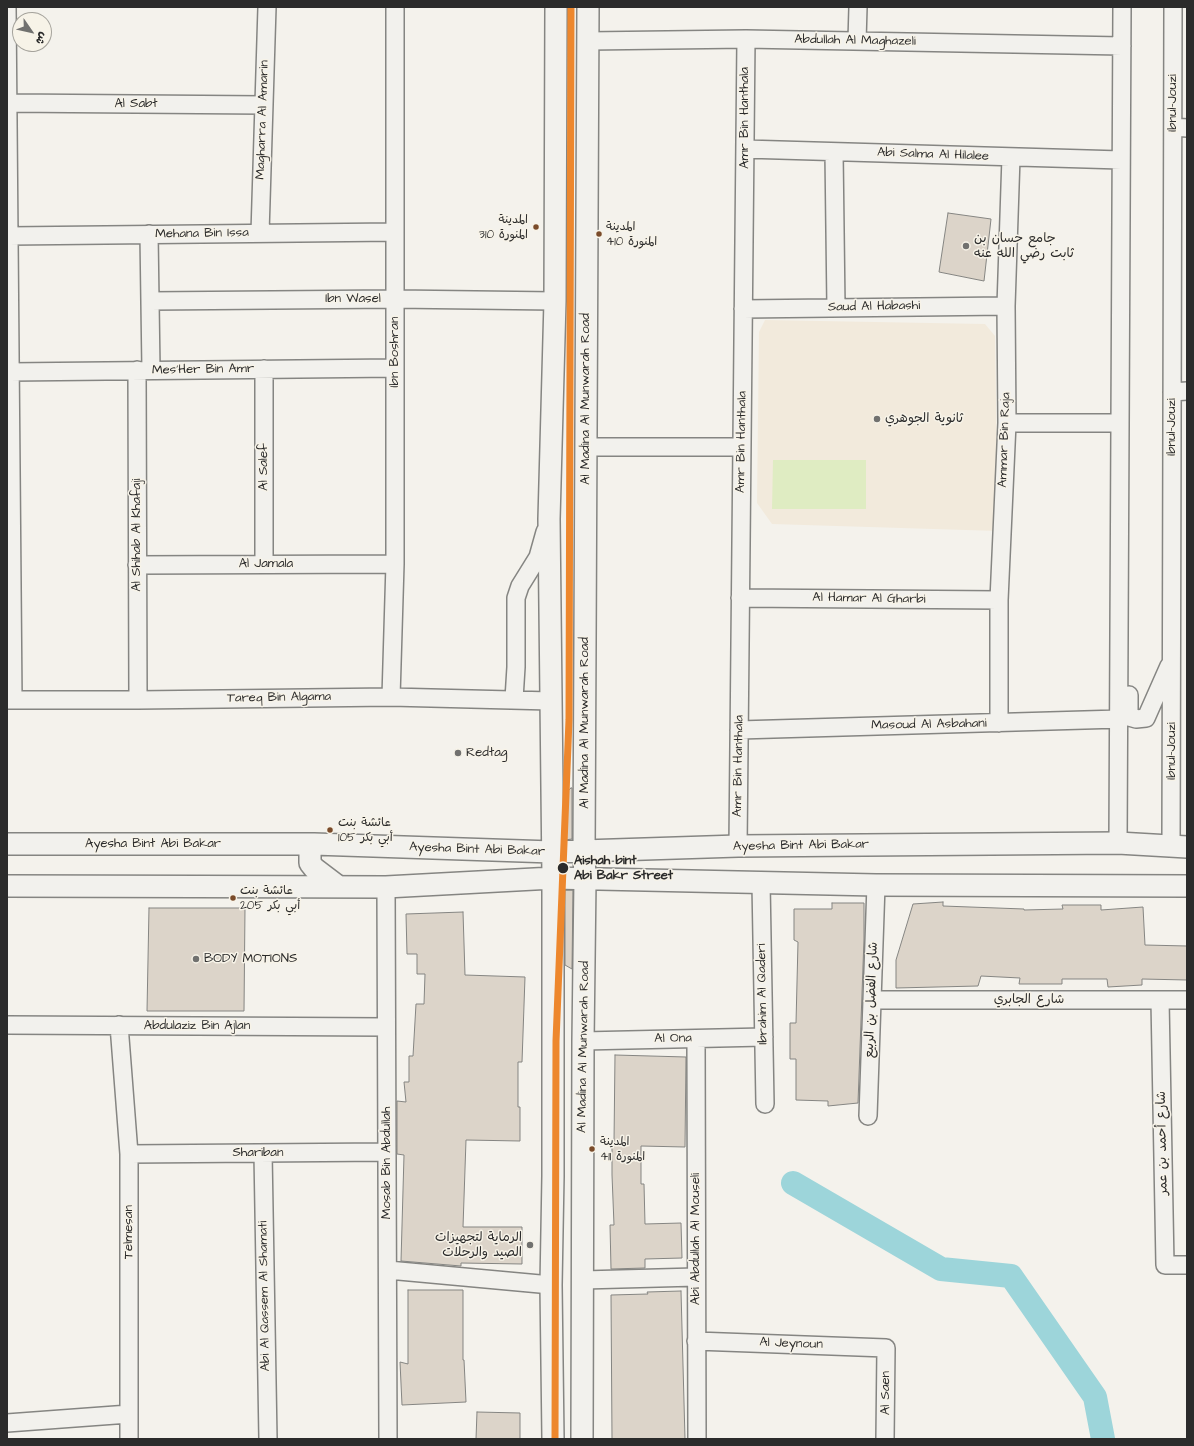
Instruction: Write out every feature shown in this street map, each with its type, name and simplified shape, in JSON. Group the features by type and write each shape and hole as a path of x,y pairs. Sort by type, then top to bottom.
{"main road":[{"path":"553,1439 551,1285 553,1176 553,878 549,519 555,301 556,7"},
{"name":"Al Madina Al Munwarah Road","path":"582,1439 583,1042 586,880 584,852 588,7"},
{"name":"Ayesha Bint Abi Bakar","path":"7,844 314,844 552,852 738,846 1118,843 1179,847"},
{"path":"314,844 310,853 310,863 314,868 339,887"},
{"name":"Ayesha Bint Abi Bakar","path":"7,886 386,887 553,878 586,880 876,885 1187,886"}],"street":[{"path":"7,7 10,372 10,700"},
{"name":"Magharra Al Amarin","path":"260,233 267,7"},
{"name":"Ibn Boshran","path":"391,697 395,564 395,7"},
{"path":"857,41 858,7"},
{"path":"1118,843 1122,7"},
{"name":"Ibnul-Jouzi","path":"1173,7 1180,128 1179,608 1172,660 1179,847"},
{"name":"Abdullah Al Maghazeli","path":"588,41 746,39 1122,46"},
{"name":"Amr Bin Hanthala","path":"738,846 746,39"},
{"name":"Al Sabt","path":"8,103 264,105"},
{"name":"Abi Salma Al Hilalee","path":"745,150 1121,160"},
{"path":"834,152 836,308"},
{"name":"Ammar Bin Raja","path":"999,723 999,600 1007,423 1006,306 1012,157"},
{"name":"Mehana Bin Issa","path":"9,236 395,232"},
{"name":"Al Shihab Al Khafaji","path":"138,700 137,565 144,370 150,301 149,234"},
{"name":"Ibn Wasel","path":"150,301 395,299 555,301"},
{"name":"Saud Al Habashi","path":"743,309 1006,306"},
{"name":"Mes'Her Bin Amr","path":"10,372 395,368"},
{"name":"Al Salef","path":"264,369 264,564"},
{"path":"1007,423 1120,423"},
{"path":"586,447 742,447"},
{"path":"514,699 516,666 516,598 520,586 538,557 549,519"},
{"name":"Al Jamala","path":"137,565 395,564"},
{"name":"Al Hamar Al Gharbi","path":"740,598 999,600"},
{"path":"1119,635 1128,654 1129,716 1136,719 1146,718 1172,660"},
{"name":"Tareq Bin Algama","path":"10,700 391,697 551,701"},
{"name":"Masoud Al Asbahani","path":"739,730 1119,719"},
{"name":"Ibrahim Al Qaderi","path":"761,883 765,1104"},
{"name":"شارع الفضل بن الربيع","path":"868,1116 876,885"},
{"name":"Mosab Bin Abdullah","path":"386,887 388,1439"},
{"name":"شارع الجابري","path":"872,1000 1187,1000"},
{"name":"شارع أحمد بن عمر","path":"1160,1000 1166,1265 1187,1265"},
{"name":"Abdulaziz Bin Ajlan","path":"7,1025 386,1027"},
{"name":"Telmesan","path":"119,1025 129,1154 129,1439"},
{"name":"Al Ona","path":"583,1042 764,1037"},
{"name":"Abi Abdullah Al Mouseli","path":"696,1039 697,1439"},
{"name":"Shariban","path":"129,1154 387,1152"},
{"name":"Abi Al Qassem Al Shamati","path":"263,1153 268,1439"},
{"path":"388,1270 551,1285"},
{"path":"583,1280 696,1277"},
{"name":"Al Jeynoun","path":"696,1341 886,1348"},
{"name":"Al Saen","path":"885,1439 886,1348"},
{"path":"7,1423 129,1414"}],"shaded area":[{"name":"ثانوية الجوهري","path":"765,320 985,324 995,336 998,531 772,524 757,503 759,332"}],"green space":[{"path":"773,460 866,460 866,509 772,509"}],"building":[{"name":"جامع حسان بن ثابت رضي الله عنه","path":"948,213 991,219 984,281 939,272"},
{"path":"571,788 572,839 565,840 564,794"},
{"path":"565,890 573,890 572,969 565,965"},
{"path":"943,902 943,906 1024,910 1063,909 1062,905 1101,905 1101,910 1143,907 1145,945 1187,946 1187,980 1142,979 1142,985 1108,987 1107,979 1062,979 1062,984 1019,984 1020,978 981,976 978,986 896,988 896,960 913,904"},
{"path":"832,903 864,903 864,939 858,1103 828,1106 828,1101 796,1100 796,1059 790,1059 790,1023 796,1023 798,942 794,940 794,909 832,909"},
{"name":"BODY MOTIONS","path":"149,908 245,908 244,1011 147,1011"},
{"path":"463,912 465,975 525,977 522,1062 518,1062 520,1141 466,1140 463,1227 522,1227 522,1264 461,1263 461,1266 401,1261 404,1155 397,1154 397,1101 406,1102 404,1082 409,1082 409,1056 413,1056 416,1004 424,1004 425,974 417,974 417,954 407,954 406,914"},
{"path":"615,1055 686,1057 685,1147 641,1146 641,1184 644,1184 645,1224 681,1223 682,1258 645,1259 645,1268 611,1269 610,1225 614,1225 612,1142 614,1142"},
{"path":"408,1290 463,1290 463,1360 466,1402 402,1405 400,1362 408,1364"},
{"path":"681,1291 685,1439 612,1439 611,1295"},
{"path":"477,1412 520,1413 520,1439 476,1439"}],"waterway":[{"path":"793,1183 941,1269 1011,1276 1095,1397 1103,1439"}],"transit line":[{"path":"555,1439 556,1041 569,720 571,7"}],"place":[{"name":"المدينة المنورة 310","path":"536,227"},
{"name":"المدينة المنورة 410","path":"599,234"},
{"name":"جامع حسان بن ثابت رضي الله عنه","path":"966,246"},
{"name":"ثانوية الجوهري","path":"877,419"},
{"name":"Redtag","path":"458,753"},
{"name":"عائشة بنت أبي بكر 105","path":"330,830"},
{"name":"Aishah bint Abi Bakr Street","path":"563,868"},
{"name":"عائشة بنت أبي بكر 205","path":"233,898"},
{"name":"BODY MOTIONS","path":"196,959"},
{"name":"المدينة المنورة 411","path":"592,1149"},
{"name":"الرماية لتجهيزات الصيد والرحلات","path":"530,1245"}]}
